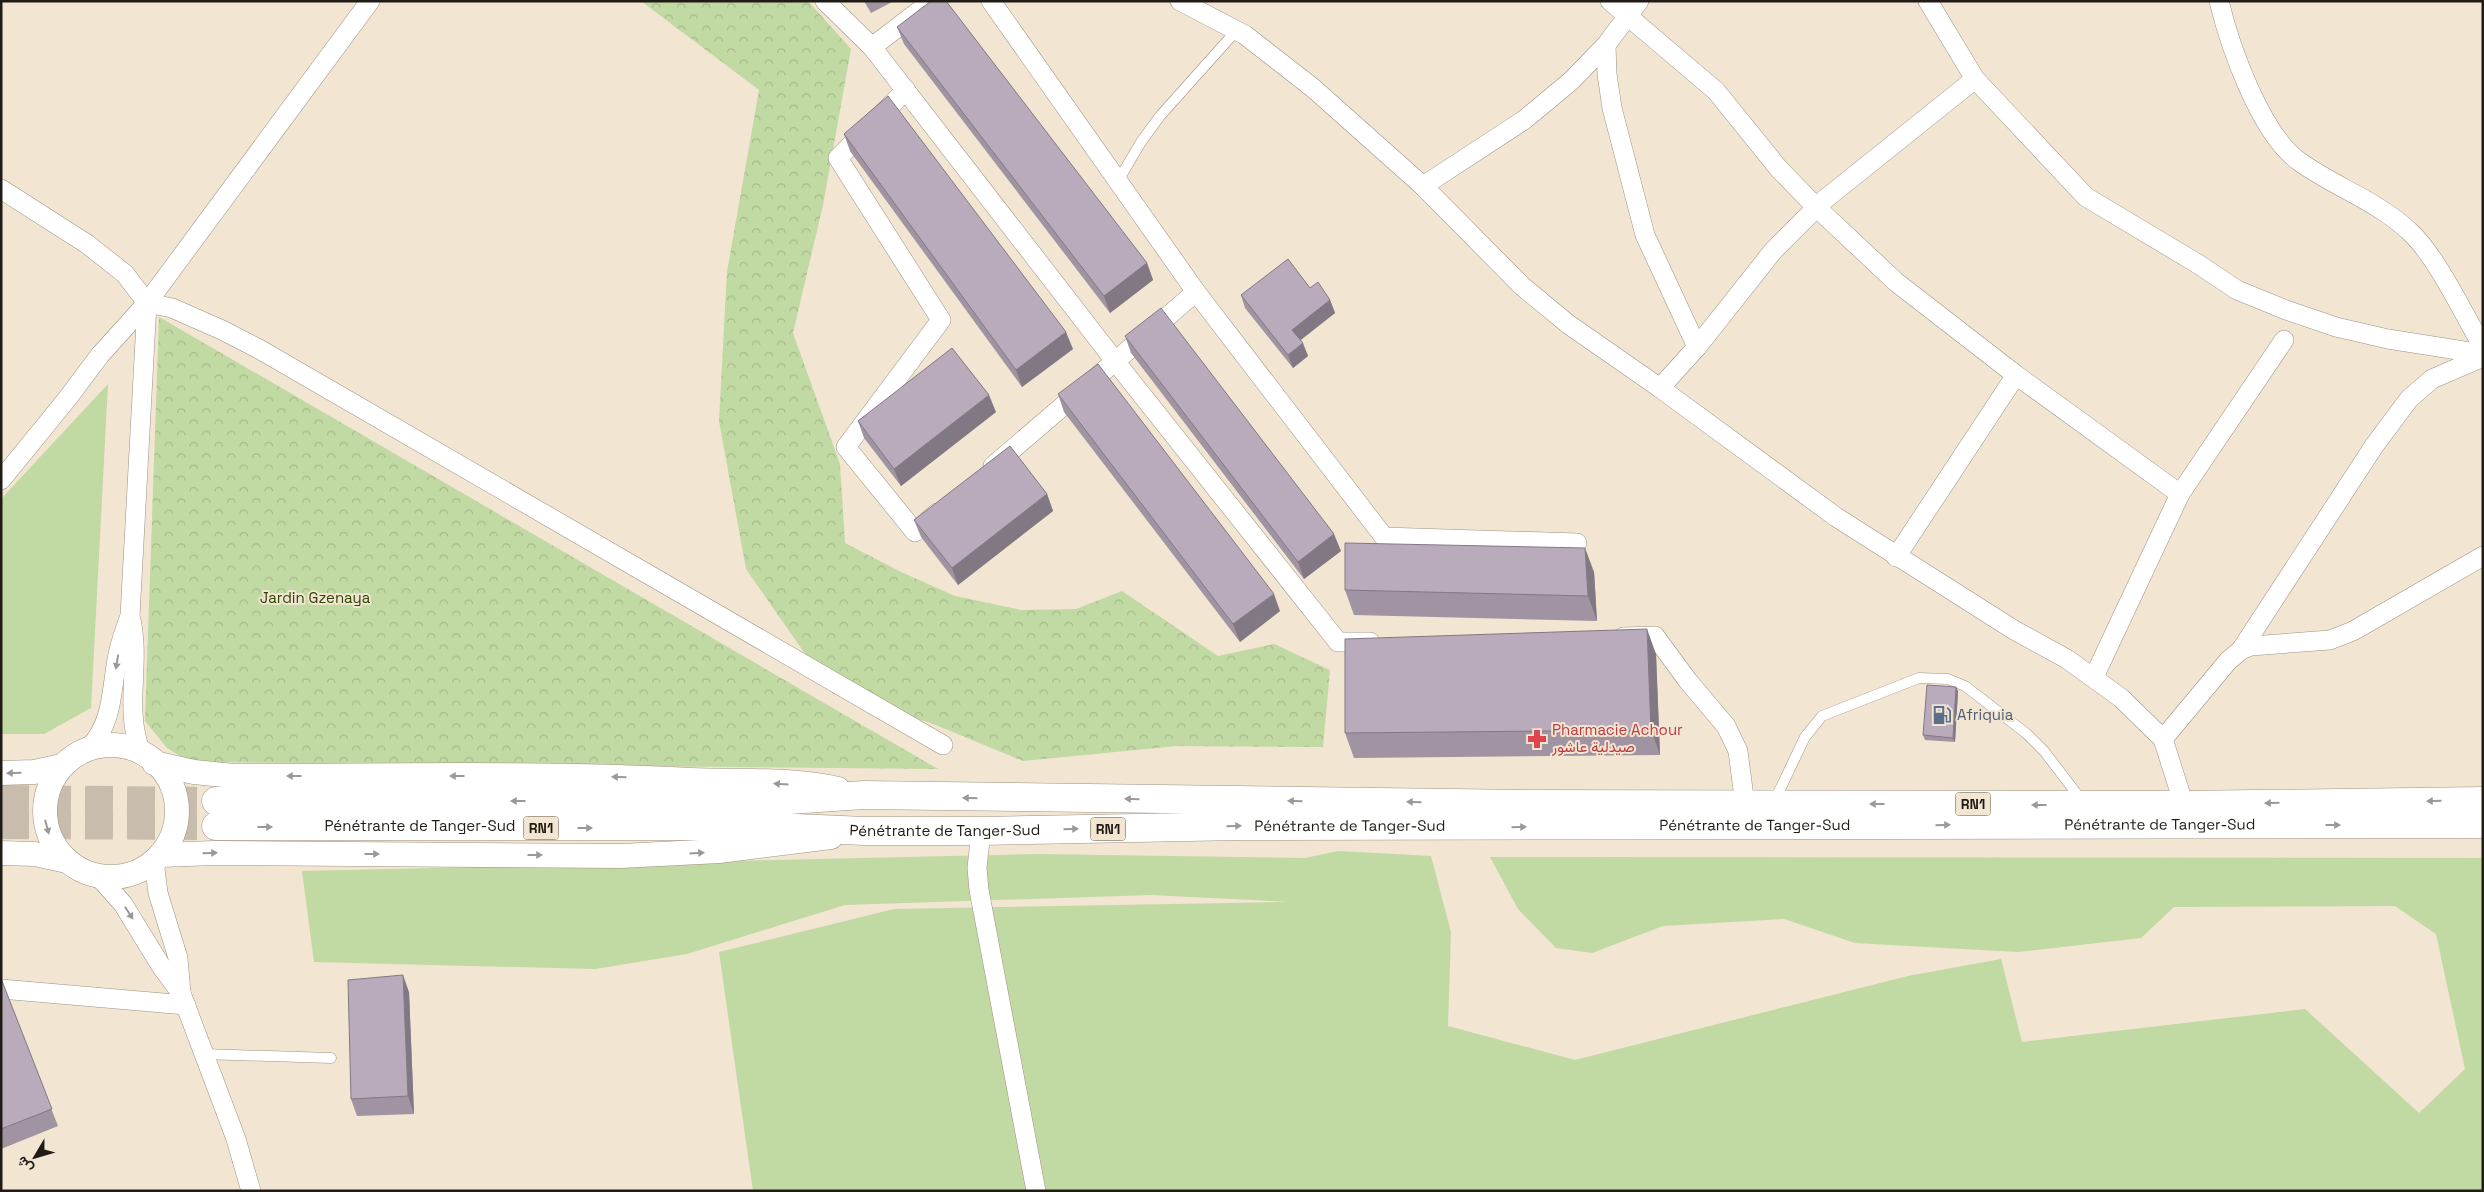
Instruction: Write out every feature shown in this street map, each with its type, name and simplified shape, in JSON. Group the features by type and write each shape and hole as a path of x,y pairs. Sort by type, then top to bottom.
{"highway":[{"name":"Pénétrante de Tanger-Sud","path":"2483,801 2184,805 1745,804 1466,815 1352,827 1241,826 981,831 865,831 777,826 216,814 774,801 864,795 1344,802 1466,815 1777,824 2175,826 2483,824"}],"street":[{"path":"1,480 68,399 100,355 147,303 370,1"},
{"path":"824,1 872,47 1115,362 1338,642 1387,641"},
{"path":"872,47 932,1"},
{"path":"991,1 1196,292 1384,538 1577,543"},
{"path":"1180,1 1236,31 1313,88 1423,186 1522,286 1568,324 1660,388 1836,517 1896,557 2094,677 2121,698 2163,739 2184,805"},
{"path":"1610,1 1634,8 1716,90 1779,168 1816,207 1896,282 2016,375 2180,494"},
{"path":"1928,1 1975,79 2086,197 2198,264 2237,290 2286,310 2336,326 2388,339 2483,356"},
{"path":"2219,1 2227,33 2234,50 2260,111 2278,141 2299,162 2362,196 2410,232 2430,258 2483,347"},
{"path":"1423,186 1524,120 1571,81 1606,46 1634,8"},
{"path":"1606,46 1607,74 1612,108 1645,235 1697,347"},
{"path":"1660,388 1697,347 1774,251 1816,207 1975,79"},
{"path":"906,90 838,158 941,320 846,446 915,532 952,501"},
{"path":"1,189 87,244 125,274 147,303 130,616 117,659 109,715 99,738 90,747"},
{"path":"982,476 1196,292"},
{"path":"147,303 172,308 259,349 943,744"},
{"path":"2094,677 2180,494 2284,340"},
{"path":"2163,739 2228,661 2241,650 2374,446 2409,399 2432,379 2483,356"},
{"path":"1896,557 2016,375"},
{"path":"2241,650 2251,646 2330,640 2353,631 2483,556"},
{"path":"130,616 134,630 136,661 132,717 147,758 165,774 173,788 177,803 177,819 174,835 157,858 143,869 129,875 98,876 82,871 67,861 53,845 46,825 44,804 50,783 62,766 75,754 90,747 108,744 125,746 147,758 194,772 234,776 640,777 825,786 864,795"},
{"path":"1606,637 1656,636 1688,681 1726,726 1738,751 1745,804"},
{"path":"1,773 34,772 62,766"},
{"path":"157,858 214,853 670,854 768,846 865,831"},
{"path":"981,831 977,868 979,890 1036,1191"},
{"path":"1,853 36,854 67,861"},
{"path":"157,858 158,892 178,958 184,999 236,1139 251,1191"},
{"path":"98,876 123,904 161,966 184,999"},
{"path":"1,989 184,999"}],"lane":[{"path":"1118,181 1141,142 1160,116 1236,31"},
{"path":"1773,804 1805,737 1822,716 1919,678 1934,677 1965,686 2027,734 2044,752 2085,805"},
{"path":"203,1054 332,1058"}],"green space":[{"path":"641,1 808,1 851,49 823,205 793,333 840,464 845,543 899,571 955,596 1021,610 1076,609 1122,591 1218,656 1274,644 1330,670 1323,747 1177,746 1023,761 931,723 833,694 746,569 719,421 727,272 759,90"},
{"name":"Jardin Gzenaya","path":"159,317 938,769 190,762 167,748 145,721"},
{"path":"108,384 91,708 44,734 1,734 1,499"},
{"path":"1338,851 1431,856 1451,932 1448,1026 1575,1060 1908,976 2001,959 2022,1042 2305,1009 2419,1113 2465,1069 2436,934 2395,906 2174,907 2141,938 2018,952 1855,943 1784,919 1663,926 1592,953 1556,948 1518,909 1490,857 2483,858 2483,1191 753,1191 719,952 894,909 1291,902 1151,895 845,905 687,954 595,969 314,962 302,871 1037,854 1305,858"}],"building":[{"path":"931,1 946,1 1147,263 1104,296 897,27"},
{"path":"888,96 1066,332 1016,370 844,134"},
{"path":"1288,259 1310,288 1318,282 1330,300 1292,330 1303,343 1288,355 1241,295"},
{"path":"1161,308 1334,534 1298,562 1125,336"},
{"path":"952,348 989,395 894,469 858,421"},
{"path":"1098,364 1274,594 1233,624 1058,394"},
{"path":"1010,446 1047,494 952,568 914,520"},
{"path":"1345,543 1585,548 1588,596 1345,590"},
{"path":"1647,629 1651,730 1345,733 1345,639"},
{"name":"Afriquia","path":"1927,685 1956,687 1953,738 1923,735"},
{"path":"403,975 408,1096 351,1099 348,980"},
{"path":"1,981 52,1109 1,1129"}],"tunnel":[{"path":"1,799 216,801"},
{"path":"1,825 216,826"}],"place":[{"name":"Afriquia","path":"1942,715"},
{"name":"Pharmacie Achour صيدلية عاشور","path":"1537,739"}]}
